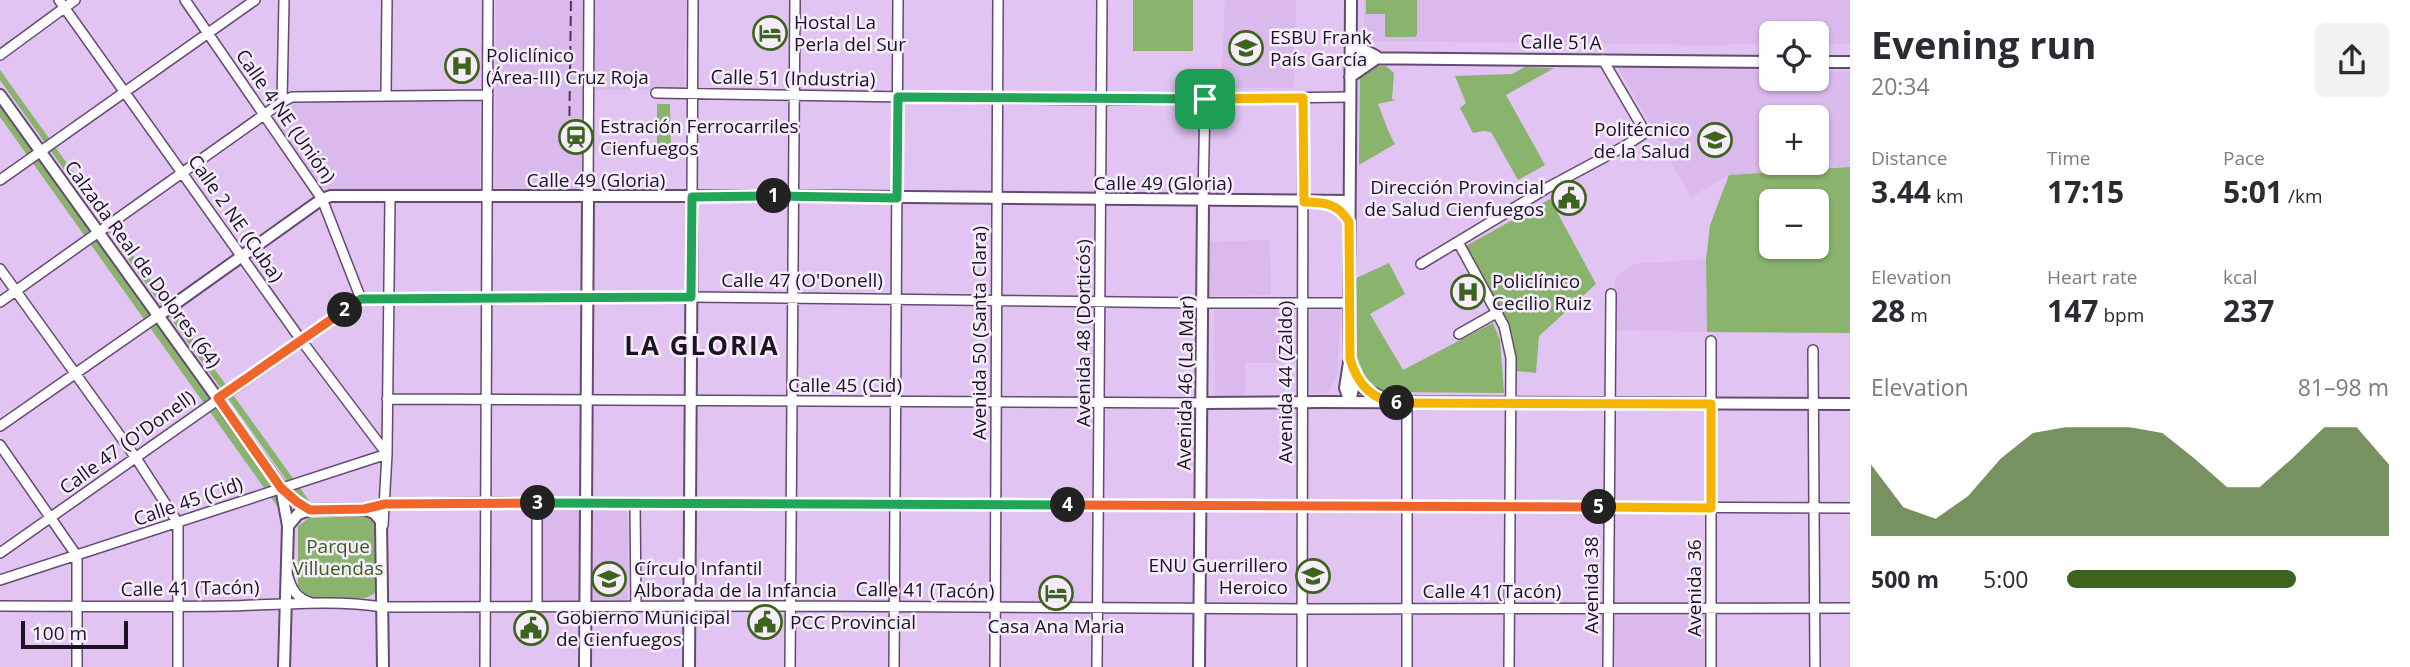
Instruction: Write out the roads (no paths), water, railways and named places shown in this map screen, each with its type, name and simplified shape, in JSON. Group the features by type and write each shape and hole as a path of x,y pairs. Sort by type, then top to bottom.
{"main road":[{"path":"1350,402 1345,388 1350,377 1351,0"},
{"path":"1350,36 1362,49 1378,58 1350,77"},
{"name":"Calle 51A","path":"1350,58 1759,62"},
{"path":"1829,62 1850,62"},
{"name":"Calzada Real de Dolores (64)","path":"0,95 281,488 310,510"},
{"path":"1326,202 1340,193 1349,180"},
{"name":"Calle 49 (Gloria)","path":"322,199 331,196 793,196 1101,201 1349,201"},
{"path":"585,667 588,197"},
{"path":"689,667 692,197"},
{"path":"158,316 322,199"},
{"name":"Avenida 46 (La Mar)","path":"1199,667 1203,201"},
{"path":"1326,202 1339,208 1349,222"},
{"path":"1321,402 1350,377"},
{"path":"1350,377 1363,388 1392,403"},
{"name":"Calle 45 (Cid)","path":"1202,403 1407,403"},
{"path":"1407,403 1850,404"},
{"name":"Calzada Real de Dolores (64)","path":"281,488 288,526"},
{"path":"284,667 288,526 298,514 310,510 364,509 374,513 381,521 383,531 383,667"}],"street":[{"path":"0,55 62,4 75,0"},
{"name":"Calle 4 NE (Unión)","path":"185,0 322,199 361,299"},
{"path":"0,180 255,0"},
{"path":"282,102 284,0"},
{"path":"386,94 387,0"},
{"path":"485,667 488,0"},
{"path":"588,197 589,0"},
{"path":"692,197 693,0"},
{"path":"790,667 795,0"},
{"path":"894,667 898,0"},
{"name":"Avenida 50 (Santa Clara)","path":"995,667 998,0"},
{"name":"Avenida 48 (Dorticós)","path":"1097,667 1102,0"},
{"name":"Calle 2 NE (Cuba)","path":"62,4 301,340 387,454"},
{"path":"1421,264 1546,188 1643,134 1641,125 1603,60"},
{"name":"Calle 51 (Industria)","path":"656,93 1101,100 1349,97"},
{"path":"0,302 282,102 299,95 488,95"},
{"name":"Avenida 44 (Zaldo)","path":"1303,98 1303,667"},
{"name":"Avenida 46 (La Mar)","path":"1203,201 1205,99"},
{"path":"383,531 387,454 390,198"},
{"path":"1458,242 1498,312 1511,358 1510,667"},
{"path":"0,269 136,458 178,523 178,667"},
{"name":"Avenida 38","path":"1608,667 1611,294"},
{"name":"Calle 47 (O'Donell)","path":"0,553 361,299 793,297 1349,303"},
{"path":"1459,334 1498,312"},
{"path":"0,426 158,316"},
{"name":"Avenida 36","path":"1711,341 1711,667"},
{"path":"1813,349 1815,667"},
{"name":"Calle 45 (Cid)","path":"387,399 1202,403"},
{"path":"1407,403 1407,667"},
{"path":"0,445 77,555 77,667"},
{"name":"Calle 45 (Cid)","path":"0,580 387,454"},
{"path":"364,509 385,504 486,502 1850,508"},
{"path":"537,503 537,607"},
{"path":"635,503 636,606"},
{"path":"287,576 293,591 301,600 312,604"},
{"path":"362,604 378,596 382,586"},
{"name":"Calle 41 (Tacón)","path":"0,606 362,604 383,607 485,608 1850,608"}],"railway":[{"path":"569,146 571,0"}],"place":[{"name":"Hostal La Perla del Sur","path":"770,33"},
{"name":"ESBU Frank País García","path":"1246,48"},
{"name":"Policlínico (Área-III) Cruz Roja","path":"462,66"},
{"name":"Estración Ferrocarriles Cienfuegos","path":"576,137"},
{"name":"Politécnico de la Salud","path":"1715,140"},
{"name":"Dirección Provincial de Salud Cienfuegos","path":"1569,198"},
{"name":"Policlínico Cecilio Ruiz","path":"1468,292"},
{"name":"ENU Guerrillero Heroico","path":"1313,576"},
{"name":"Círculo Infantil Alborada de la Infancia","path":"609,579"},
{"name":"Casa Ana Maria","path":"1056,593"},
{"name":"PCC Provincial","path":"765,622"},
{"name":"Gobierno Municipal de Cienfuegos","path":"531,628"}],"district":[{"name":"LA GLORIA","path":"702,346"}],"park label":[{"name":"Parque Villuendas","path":"338,557"}]}
